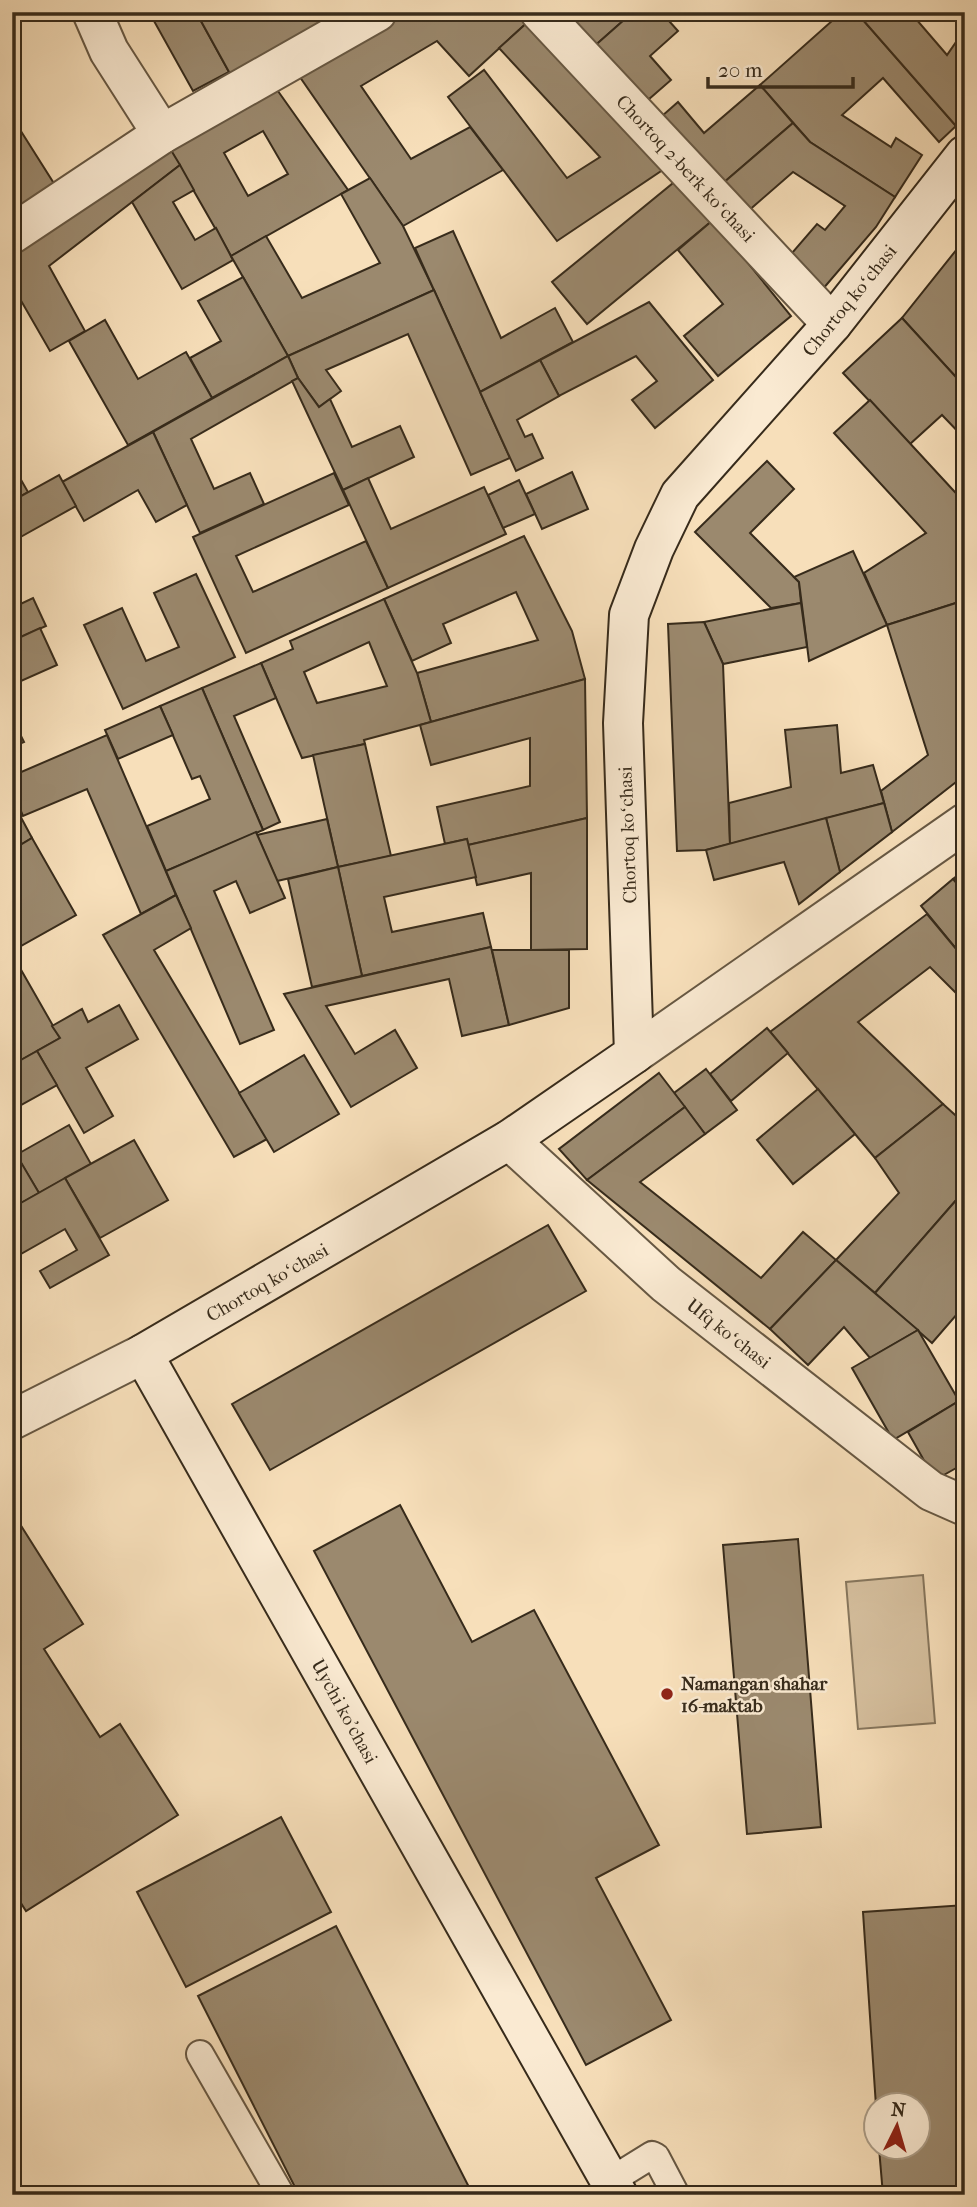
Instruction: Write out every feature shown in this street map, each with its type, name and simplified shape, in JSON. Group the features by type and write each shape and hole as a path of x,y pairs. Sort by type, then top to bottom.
{"main road":[{"path":"92,12 109,51 162,134"},
{"path":"12,234 162,134 377,12"},
{"name":"Chortoq 2-berk koʻchasi","path":"540,12 832,324"},
{"name":"Chortoq koʻchasi","path":"143,1354 509,1140 634,1054 623,723 629,615 654,549 680,495 832,324 965,155"},
{"path":"634,1054 965,823"},
{"name":"Ufq koʻchasi","path":"509,1140 666,1284 930,1491 965,1506"},
{"path":"12,1420 143,1354"},
{"name":"Uychi ko'chasi","path":"143,1354 614,2188"}],"lane":[{"path":"200,2053 281,2195"},
{"path":"614,2188 652,2155 656,2157 676,2195"}],"shaded area":[{"path":"923,1575 935,1723 858,1729 846,1582"}],"building":[{"path":"149,12 196,12 229,72 193,91"},
{"path":"196,12 354,12 234,81"},
{"path":"388,12 523,12 530,20 469,76 437,41 361,86 411,159 470,127 503,170 403,226 293,67"},
{"path":"558,12 633,12 590,50"},
{"path":"633,12 661,12 678,31 650,56 671,80 641,106 590,50"},
{"path":"842,12 856,12 956,126 939,142 883,78 842,115 891,147 896,138 922,155 895,197 810,142 760,85"},
{"path":"856,12 910,12 947,55 965,29 965,114 956,126"},
{"path":"530,20 667,167 557,241 448,97 484,70 567,178 600,157 499,48"},
{"path":"268,77 348,190 231,256 163,137","holes":["263,131 288,174 248,196 224,153"]},
{"path":"760,85 793,123 722,184 662,116 678,102 704,133"},
{"path":"12,117 60,193 12,223"},
{"path":"793,123 810,142 895,197 876,227 816,297 780,267 817,224 825,230 845,206 793,172 747,212 722,184"},
{"path":"163,137 180,165 49,266 85,331 50,351 12,285 12,253"},
{"path":"180,165 194,190 173,202 195,240 216,228 233,260 182,289 132,202"},
{"path":"370,178 403,226 434,290 288,356 231,256 266,236 302,298 380,263 341,194"},
{"path":"678,179 713,220 587,324 552,282"},
{"path":"713,220 791,316 718,376 684,336 723,304 678,250"},
{"path":"453,231 501,338 555,308 573,342 480,392 415,248"},
{"path":"965,239 965,387 902,318"},
{"path":"243,277 288,356 212,398 190,358 221,341 198,301"},
{"path":"434,290 510,458 471,475 408,334 326,370 341,391 319,407 298,378 288,356"},
{"path":"649,302 713,380 655,428 632,400 657,381 636,356 559,396 540,360"},
{"path":"902,318 965,387 965,439 942,415 910,444 843,373"},
{"path":"105,320 138,379 186,352 212,398 128,445 69,341"},
{"path":"288,356 298,378 191,439 214,489 250,473 264,504 200,533 153,432"},
{"path":"540,360 559,396 517,420 525,437 532,434 543,458 516,471 480,392"},
{"path":"298,378 319,407 330,399 352,447 400,426 414,457 343,490 292,381"},
{"path":"870,400 965,503 965,600 887,625 864,573 926,533 834,433"},
{"path":"153,432 187,505 156,522 138,490 84,521 62,482"},
{"path":"767,461 794,489 750,533 799,582 801,603 771,608 695,532"},
{"path":"12,464 28,492 12,501"},
{"path":"572,472 588,509 542,529 526,494"},
{"path":"334,473 349,505 236,556 253,592 366,541 388,588 246,653 193,537"},
{"path":"59,475 76,506 17,539 12,530 12,501"},
{"path":"368,478 391,529 484,487 506,534 388,588 343,490"},
{"path":"519,480 535,514 503,528 488,495"},
{"path":"524,536 572,631 585,679 431,722 417,673 538,640 516,592 443,624 451,643 412,661 384,599"},
{"path":"853,551 887,625 809,661 799,582 794,577"},
{"path":"196,574 235,657 123,709 84,625 122,608 146,661 179,647 154,593"},
{"path":"33,598 46,626 12,641 12,608"},
{"path":"384,599 417,673 431,722 364,740 365,744 302,758 261,663 293,649 290,641","holes":["369,642 387,686 317,703 304,672"]},
{"path":"801,603 807,647 723,664 704,622"},
{"path":"956,603 965,628 965,775 892,832 881,791 928,755 887,625"},
{"path":"704,622 723,664 730,844 706,850 677,851 668,624"},
{"path":"40,628 57,665 12,685 12,641"},
{"path":"261,663 276,698 234,716 280,822 263,830 202,688"},
{"path":"585,679 587,818 468,845 467,839 445,844 437,807 530,786 530,738 431,765 420,725"},
{"path":"202,688 263,830 166,871 147,826 210,799 200,776 192,779 160,706"},
{"path":"160,706 173,735 118,759 105,730"},
{"path":"12,718 24,742 12,747"},
{"path":"837,725 841,773 873,765 884,803 730,844 729,803 791,787 785,730"},
{"path":"107,735 176,895 141,914 87,789 23,816 12,790 12,776"},
{"path":"365,744 391,856 338,867 313,755"},
{"path":"884,803 892,832 840,872 826,818"},
{"path":"17,810 32,838 12,850 12,813"},
{"path":"587,818 587,949 531,950 531,873 477,885 468,845"},
{"path":"826,818 840,872 799,904 784,862 714,880 706,850"},
{"path":"327,819 338,867 277,881 257,835"},
{"path":"256,832 285,898 250,913 236,881 214,891 274,1030 240,1044 166,871"},
{"path":"32,838 76,915 12,951 12,850"},
{"path":"467,839 476,877 384,897 392,932 483,913 491,947 362,976 338,867"},
{"path":"338,867 362,976 312,987 288,879"},
{"path":"965,869 965,893 953,879"},
{"path":"953,879 965,893 965,944 957,950 921,906"},
{"path":"176,895 191,928 154,950 267,1139 234,1157 103,935"},
{"path":"927,914 957,950 962,946 965,950 965,1002 930,967 858,1022 943,1104 875,1158 770,1032"},
{"path":"491,947 509,1025 462,1036 449,979 326,1006 355,1054 395,1030 417,1068 351,1107 284,994"},
{"path":"492,950 569,950 569,1008 509,1025"},
{"path":"12,954 60,1038 12,1065"},
{"path":"119,1005 138,1039 86,1068 113,1116 84,1133 37,1051 60,1038 52,1026 82,1009 88,1022"},
{"path":"767,1028 788,1053 731,1101 710,1074"},
{"path":"37,1051 57,1085 12,1110 12,1065"},
{"path":"304,1055 339,1114 274,1152 239,1093"},
{"path":"706,1069 737,1110 705,1134 674,1093"},
{"path":"659,1073 685,1107 587,1180 559,1149"},
{"path":"818,1089 855,1134 793,1184 757,1140"},
{"path":"943,1104 965,1124 965,1190 875,1293 836,1260 899,1193 875,1158"},
{"path":"685,1107 705,1134 640,1182 761,1278 803,1232 836,1260 770,1329 587,1180"},
{"path":"69,1125 91,1164 39,1193 16,1155"},
{"path":"134,1140 168,1200 100,1238 65,1178"},
{"path":"12,1147 39,1193 12,1208"},
{"path":"65,1178 109,1255 50,1288 40,1271 77,1250 65,1229 12,1259 12,1208"},
{"path":"965,1190 965,1305 932,1343 875,1293"},
{"path":"548,1225 586,1291 270,1470 232,1404"},
{"path":"836,1260 918,1330 870,1358 844,1327 808,1365 770,1329"},
{"path":"918,1330 959,1401 893,1440 852,1368"},
{"path":"959,1401 965,1411 965,1463 935,1480 908,1432"},
{"path":"400,1505 472,1642 534,1610 659,1845 596,1878 671,2020 586,2065 314,1551"},
{"path":"13,1513 83,1624 44,1649 100,1737 120,1724 178,1815 26,1911 12,1889 12,1805 15,1803 12,1800"},
{"path":"798,1539 821,1827 747,1834 723,1545"},
{"path":"281,1817 331,1912 186,1987 137,1892"},
{"path":"965,1905 965,2195 883,2195 880,2162 932,2162 932,2092 875,2092 863,1912"},
{"path":"336,1926 473,2195 299,2195 198,1996"}],"place":[{"name":"Namangan shahar 16-maktab","path":"667,1694"}]}
